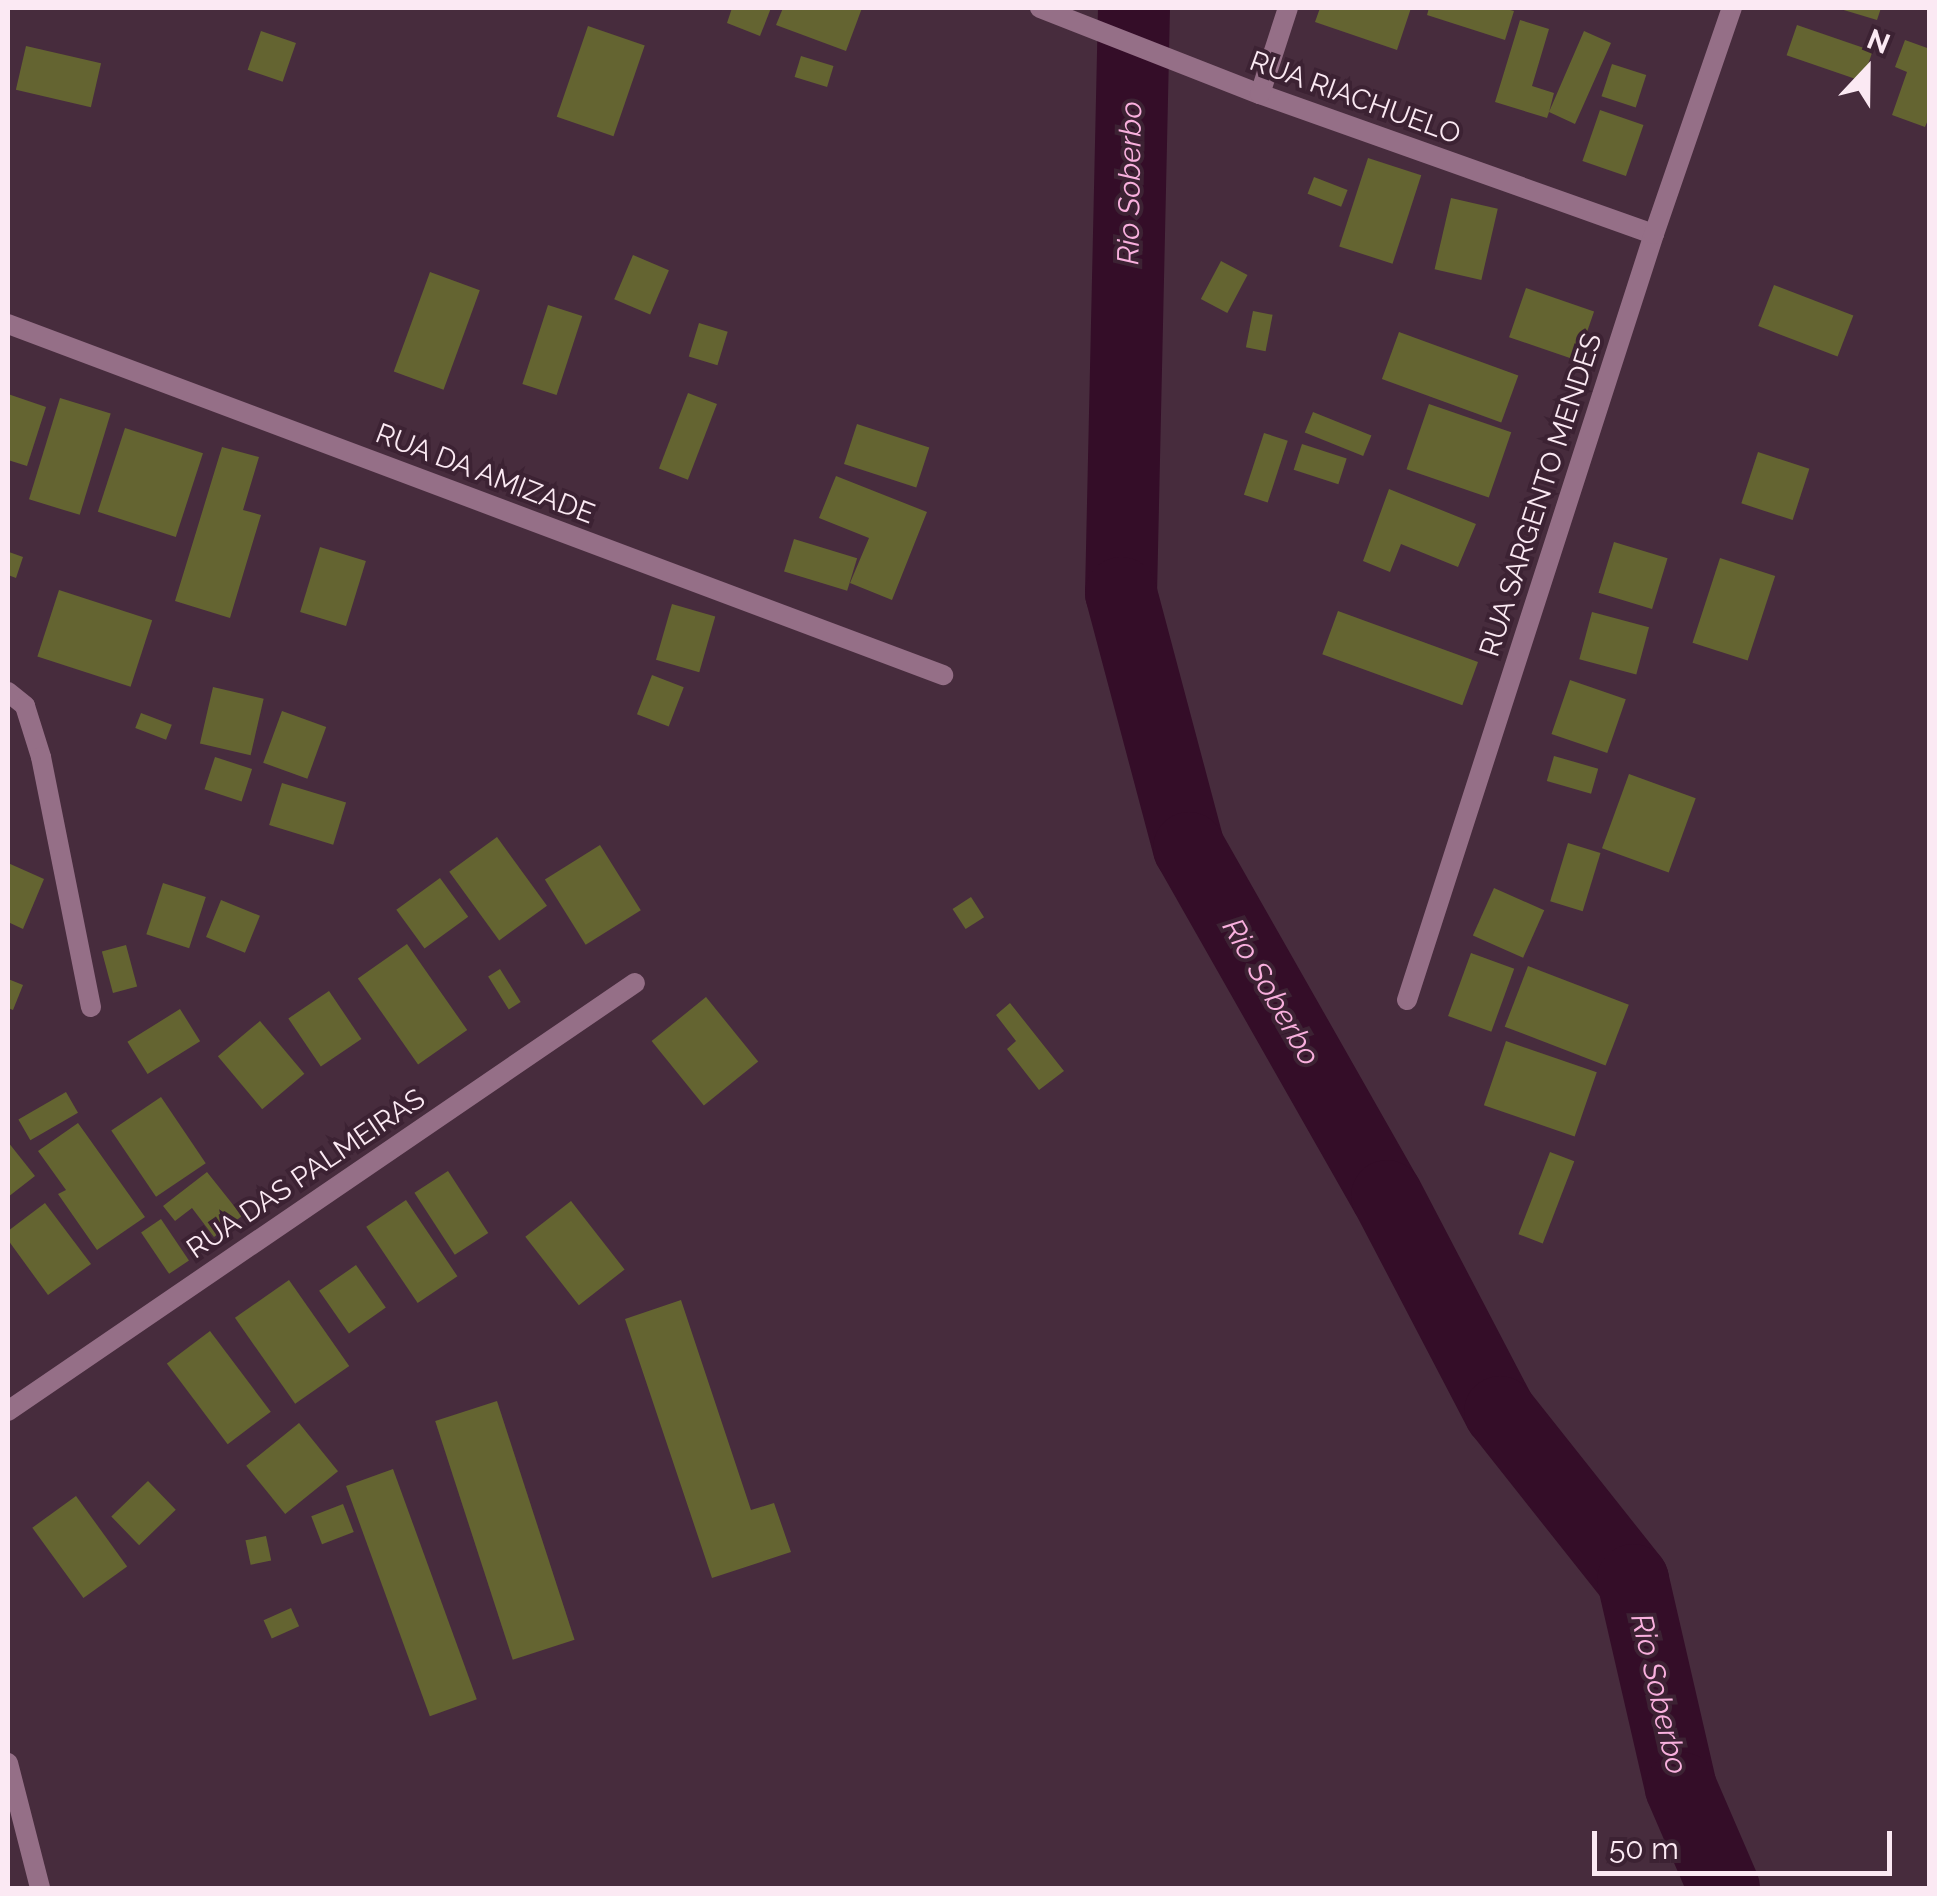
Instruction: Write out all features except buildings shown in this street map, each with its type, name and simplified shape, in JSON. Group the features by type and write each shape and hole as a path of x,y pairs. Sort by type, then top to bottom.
{"street":[{"name":"RUA RIACHUELO","path":"1040,8 1260,94 1654,234"},
{"path":"1260,94 1288,8"},
{"name":"RUA SARGENTO MENDES","path":"1408,1000 1654,234 1732,8"},
{"name":"RUA DA AMIZADE","path":"8,324 943,675"},
{"path":"8,692 25,706 41,757 90,1007"},
{"name":"RUA DAS PALMEIRAS","path":"8,1411 635,983"},
{"path":"8,1763 40,1888"}],"waterway":[{"name":"Rio Soberbo","path":"1134,8 1121,593 1189,848 1387,1196 1500,1412 1633,1580 1681,1788 1724,1888"}]}
